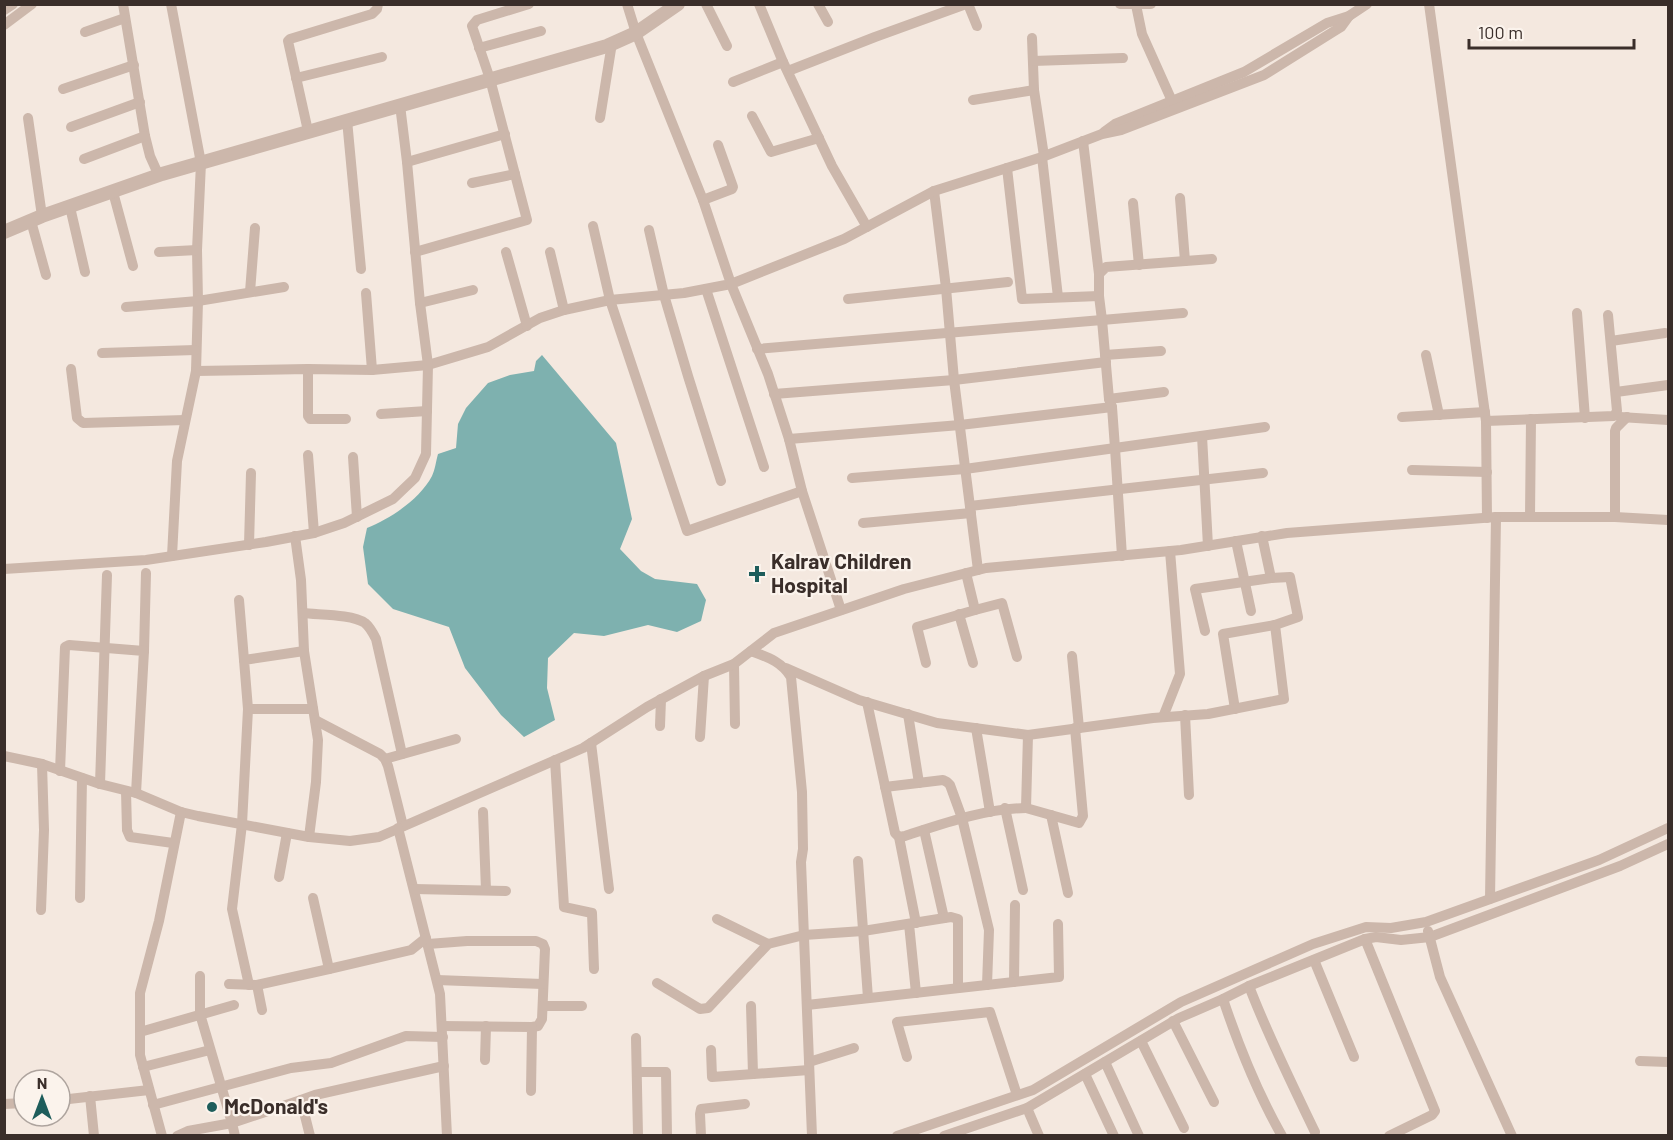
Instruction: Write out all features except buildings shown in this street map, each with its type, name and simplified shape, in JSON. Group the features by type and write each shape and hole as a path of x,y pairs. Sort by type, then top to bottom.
{"street":[{"path":"4,10 13,4"},
{"path":"4,25 32,4"},
{"path":"123,4 150,156 159,176"},
{"path":"171,4 201,163 197,250 196,371 177,461 172,556"},
{"path":"308,131 287,43 289,40 372,14 378,4"},
{"path":"415,252 527,220 490,79 473,30 473,22 529,4"},
{"path":"627,4 636,33 703,200 731,284 774,394 789,439 802,491 841,610"},
{"path":"5,230 201,163 612,43 636,33 678,4"},
{"path":"706,4 727,46"},
{"path":"759,4 832,166 867,226"},
{"path":"818,4 828,22"},
{"path":"733,82 786,67 967,4 977,26"},
{"path":"1120,4 1151,4"},
{"path":"196,371 372,370 428,365 488,347 540,318 564,310 610,300 664,295 731,284 844,239 934,191 1043,157 1102,134 1121,130 1264,75 1341,27 1349,16 1367,4"},
{"path":"1429,4 1485,416 1487,472 1492,517 1490,899"},
{"path":"1136,5 1142,34 1172,101"},
{"path":"1102,134 1116,124 1244,72 1331,20 1349,16"},
{"path":"85,32 125,18"},
{"path":"479,48 541,31"},
{"path":"1032,38 1034,90 1058,297"},
{"path":"600,118 612,43"},
{"path":"296,78 382,57"},
{"path":"1033,61 1123,58"},
{"path":"63,89 134,64"},
{"path":"973,100 1034,90"},
{"path":"71,127 140,102"},
{"path":"4,569 137,561 314,533 344,523 393,499 415,478 426,454 428,365 400,105"},
{"path":"752,116 771,152 819,138"},
{"path":"28,118 37,219 46,274"},
{"path":"347,120 361,269"},
{"path":"407,162 505,134"},
{"path":"84,159 146,136"},
{"path":"1083,141 1099,274 1099,296 1119,490 1122,556"},
{"path":"703,200 733,187 718,145"},
{"path":"1007,168 1022,299 1099,296"},
{"path":"472,183 515,174"},
{"path":"934,191 954,380 978,570"},
{"path":"113,192 133,266"},
{"path":"1180,198 1185,261"},
{"path":"1133,203 1139,265"},
{"path":"70,207 86,272"},
{"path":"592,226 610,300 687,531 802,491"},
{"path":"250,292 255,228"},
{"path":"649,230 664,295 721,481"},
{"path":"159,252 197,250"},
{"path":"506,252 527,326"},
{"path":"550,252 564,310"},
{"path":"1099,274 1106,267 1212,259"},
{"path":"848,299 1008,282"},
{"path":"126,308 198,301 284,287"},
{"path":"706,289 764,467"},
{"path":"420,303 473,290"},
{"path":"366,293 372,370"},
{"path":"757,349 1183,313"},
{"path":"1577,313 1585,418"},
{"path":"1608,315 1616,392 1617,411 1614,416"},
{"path":"1611,341 1665,333"},
{"path":"102,353 195,350"},
{"path":"774,394 954,380 1161,351"},
{"path":"1426,355 1438,415"},
{"path":"71,369 77,418 83,423 185,420"},
{"path":"308,369 308,416 310,419 346,419"},
{"path":"1616,392 1668,385"},
{"path":"789,439 960,425 1110,403 1164,392"},
{"path":"381,414 427,411"},
{"path":"1402,417 1438,415 1531,419 1614,416 1668,420"},
{"path":"1615,517 1616,428 1627,417"},
{"path":"1530,517 1531,419"},
{"path":"852,478 965,469 1265,428"},
{"path":"1202,436 1208,546"},
{"path":"308,455 314,533"},
{"path":"353,457 357,517"},
{"path":"1412,470 1487,472"},
{"path":"863,523 1263,472"},
{"path":"249,545 251,473"},
{"path":"4,756 42,764 131,792 181,812 309,837 350,841 379,837 583,748 661,699 704,676 734,664 774,633 904,589 978,570 1170,551 1287,533 1492,517 1615,517 1668,520"},
{"path":"295,536 302,580 304,651 318,740 316,782 309,837"},
{"path":"1263,536 1271,578"},
{"path":"1236,541 1251,611"},
{"path":"1162,717 1180,674 1170,551"},
{"path":"146,573 144,651 127,830 130,837 173,843"},
{"path":"966,573 975,610"},
{"path":"100,784 107,575"},
{"path":"1205,631 1195,589 1290,577 1298,617 1275,625 1223,634 1235,709"},
{"path":"239,600 248,708 242,824 232,909 261,1010"},
{"path":"926,663 917,627 1002,603 1017,657"},
{"path":"303,613 354,618 369,627 376,639 402,754"},
{"path":"959,614 973,663"},
{"path":"751,651 776,661 785,668 867,702 937,723 1028,735 1162,717 1208,714 1284,699 1275,625"},
{"path":"60,771 65,647 69,645 144,651"},
{"path":"243,660 304,651"},
{"path":"899,837 1005,808 1026,808 1079,823 1083,816 1072,656"},
{"path":"734,664 735,724"},
{"path":"785,668 790,677 802,792 803,849 801,862 812,1136"},
{"path":"700,737 704,676"},
{"path":"660,726 661,699"},
{"path":"867,702 895,833 899,837 913,923 916,993"},
{"path":"248,708 314,715 385,759 440,994 447,1136"},
{"path":"908,714 919,783"},
{"path":"1185,716 1189,795"},
{"path":"976,728 990,812"},
{"path":"1026,808 1028,735"},
{"path":"385,759 456,739"},
{"path":"591,743 609,889"},
{"path":"555,760 564,907 592,913 594,969"},
{"path":"41,910 44,830 42,764"},
{"path":"80,898 82,778"},
{"path":"885,787 943,780 950,785 962,818 989,930 987,985"},
{"path":"1005,808 1023,890"},
{"path":"162,1136 140,1055 140,993 159,921 181,812"},
{"path":"483,812 486,890"},
{"path":"1051,815 1068,893"},
{"path":"897,1136 913,1133 1033,1090 1181,1002 1313,944 1366,927 1391,928 1426,922 1599,860 1668,828"},
{"path":"924,830 944,918"},
{"path":"279,876 287,833"},
{"path":"944,1136 973,1131 1027,1108 1173,1021 1249,986 1365,939 1376,937 1401,940 1430,937 1620,866 1668,844"},
{"path":"858,861 868,998"},
{"path":"414,889 506,891"},
{"path":"313,898 329,969"},
{"path":"1014,982 1015,905"},
{"path":"657,983 700,1009 708,1008 768,944 804,935 863,931 955,917 958,919 958,988"},
{"path":"717,919 768,944"},
{"path":"1426,922 1440,977 1512,1136"},
{"path":"807,1005 1059,977 1058,924"},
{"path":"1365,939 1435,1111 1432,1115 1389,1136"},
{"path":"153,1105 291,1068 331,1063 406,1036 486,1026 538,1026 542,1019 545,949 543,944 536,941 427,941 411,950 329,969 253,985 229,984"},
{"path":"1314,960 1354,1057"},
{"path":"200,975 200,1014 235,1136"},
{"path":"436,980 543,984"},
{"path":"1249,986 1265,1028 1315,1132"},
{"path":"1223,999 1252,1078 1282,1136"},
{"path":"140,1032 234,1005"},
{"path":"543,1006 582,1006"},
{"path":"751,1006 753,1074"},
{"path":"908,1057 897,1022 990,1012 1017,1095"},
{"path":"1173,1021 1214,1102"},
{"path":"485,1060 486,1026"},
{"path":"531,1091 532,1027"},
{"path":"636,1038 638,1136"},
{"path":"1141,1041 1184,1128"},
{"path":"711,1050 712,1077 809,1066 854,1048"},
{"path":"143,1067 210,1050"},
{"path":"1640,1061 1668,1062"},
{"path":"1105,1062 1139,1136"},
{"path":"177,1136 188,1131 232,1123 315,1095 444,1066"},
{"path":"637,1072 666,1072 667,1136"},
{"path":"1085,1074 1114,1136"},
{"path":"72,1098 149,1090"},
{"path":"90,1096 94,1136"},
{"path":"301,1100 310,1136"},
{"path":"701,1136 701,1109 745,1104"},
{"path":"1027,1108 1039,1136"}],"water":[{"path":"542,355 616,443 632,519 620,549 641,571 655,579 697,584 706,600 701,621 677,632 648,625 604,636 574,633 548,658 547,688 555,720 524,737 501,715 465,668 449,627 393,609 368,584 363,547 367,528 395,514 420,493 432,476 438,454 456,448 458,424 466,408 488,383 510,375 534,371 536,361"}],"place":[{"name":"Kalrav Children Hospital","path":"757,574"},
{"name":"McDonald's","path":"212,1107"}]}
